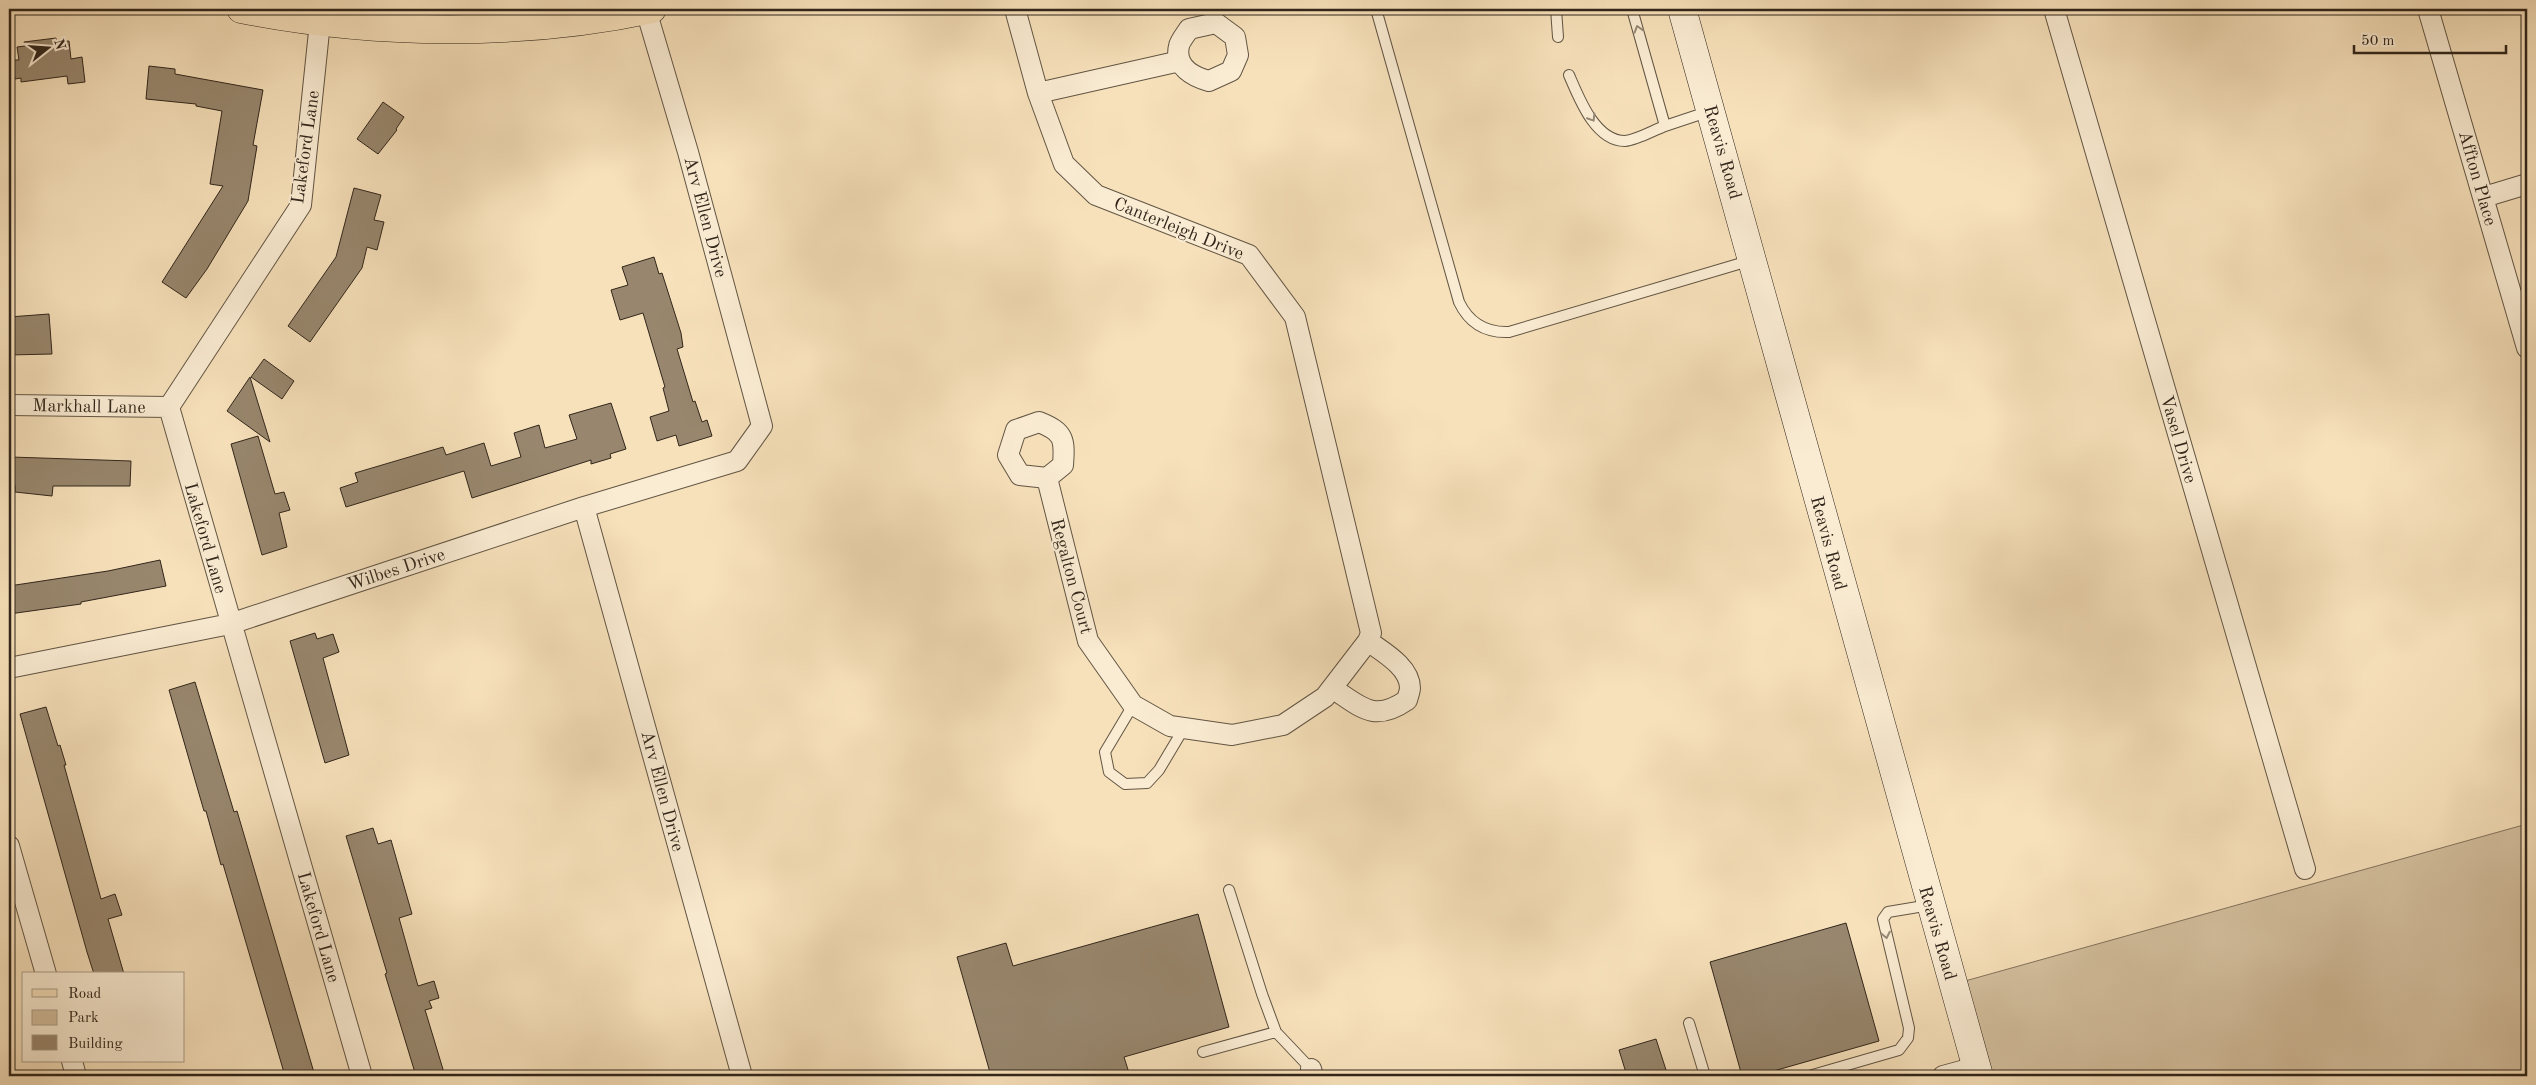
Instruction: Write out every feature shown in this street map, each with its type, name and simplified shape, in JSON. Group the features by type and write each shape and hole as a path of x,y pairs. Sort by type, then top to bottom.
{"main road":[{"path":"241,9 320,22 412,18 468,28 526,25 649,9"}],"street":[{"name":"Arv Ellen Drive","path":"649,9 762,426"},
{"name":"Canterleigh Drive","path":"1014,9 1038,93 1064,164 1096,195 1250,256 1295,317 1369,637"},
{"name":"Reavis Road","path":"1682,9 1930,905 1978,1071"},
{"name":"Vasel Drive","path":"2054,9 2304,868"},
{"name":"Affton Place","path":"2428,9 2527,348"},
{"name":"Lakeford Lane","path":"320,22 301,205 169,407 230,624 362,1076"},
{"path":"1038,93 1180,61"},
{"path":"2484,196 2527,184"},
{"name":"Markhall Lane","path":"9,405 169,407"},
{"name":"Wilbes Drive","path":"9,668 230,624 584,507 737,461 762,426"},
{"name":"Regalton Court","path":"1047,478 1088,641 1133,705 1170,726 1232,736 1283,725 1325,697 1369,637"},
{"name":"Arv Ellen Drive","path":"584,507 742,1076"},
{"path":"1332,688 1366,711 1390,710 1407,700 1410,688 1404,672 1369,637"},
{"path":"9,846 45,972"},
{"path":"72,1062 76,1076"},
{"path":"1943,1076 1978,1071"}],"lane":[{"path":"1376,9 1459,302 1464,314 1473,323 1485,330 1509,332 1753,260"},
{"path":"1556,9 1558,37"},
{"path":"1632,9 1665,126"},
{"path":"1569,76 1577,94 1596,125 1611,139 1626,141 1711,111"},
{"path":"1133,705 1105,752 1109,772 1125,784 1147,783 1159,770 1184,728"},
{"path":"1229,890 1276,1032 1312,1073"},
{"path":"1809,1076 1899,1050 1908,1038 1909,1028 1883,919 1888,912 1930,905"},
{"path":"1689,1023 1705,1076"},
{"path":"1203,1052 1276,1032"}],"green space":[{"path":"2527,824 2527,1076 1992,1076 1965,981"}],"building":[{"path":"56,38 56,42 69,41 71,59 82,57 85,82 68,84 67,76 21,82 21,78 15,79 12,60 19,60 17,47 25,46 24,42"},
{"path":"149,66 175,69 175,74 263,90 253,145 257,146 248,201 207,269 186,298 162,282 223,186 210,184 222,111 196,106 196,104 146,99"},
{"path":"383,102 404,117 397,130 378,154 357,139"},
{"path":"354,188 381,195 374,220 384,222 377,250 367,247 362,268 310,342 288,326 336,257"},
{"path":"654,257 659,274 662,273 681,333 683,347 677,349 693,402 695,401 702,422 707,420 712,436 679,446 676,435 657,441 650,417 669,411 663,388 665,387 643,313 620,320 611,290 628,285 622,267"},
{"path":"49,314 52,354 9,355 9,317"},
{"path":"264,359 294,381 282,399 251,377"},
{"path":"250,377 270,442 227,411"},
{"path":"611,403 626,449 610,454 611,458 591,464 591,460 472,498 464,471 346,507 340,488 358,482 355,473 443,447 446,455 484,443 491,466 521,457 514,433 539,425 545,448 577,439 569,415"},
{"path":"258,436 275,494 284,492 290,510 279,513 287,547 262,555 231,444"},
{"path":"11,457 131,461 130,486 53,486 52,496 15,492 15,485 11,485"},
{"path":"160,560 166,586 81,602 81,604 9,614 9,586 108,571"},
{"path":"315,633 317,639 333,634 339,652 323,658 349,755 325,763 290,641"},
{"path":"195,682 234,812 237,811 315,1076 285,1076 223,864 221,865 206,811 204,811 169,690"},
{"path":"46,707 66,765 64,765 101,899 115,894 122,915 108,919 123,972 93,972 20,714"},
{"path":"373,828 378,844 391,840 412,914 399,918 418,986 434,981 439,998 429,1001 432,1008 425,1010 445,1076 416,1076 385,974 387,973 346,836"},
{"path":"1198,914 1229,1027 1124,1057 1130,1076 991,1076 957,957 1006,943 1013,966"},
{"path":"1846,923 1879,1041 1756,1076 1742,1076 1710,962"},
{"path":"1656,1039 1668,1076 1627,1076 1619,1050"}]}
